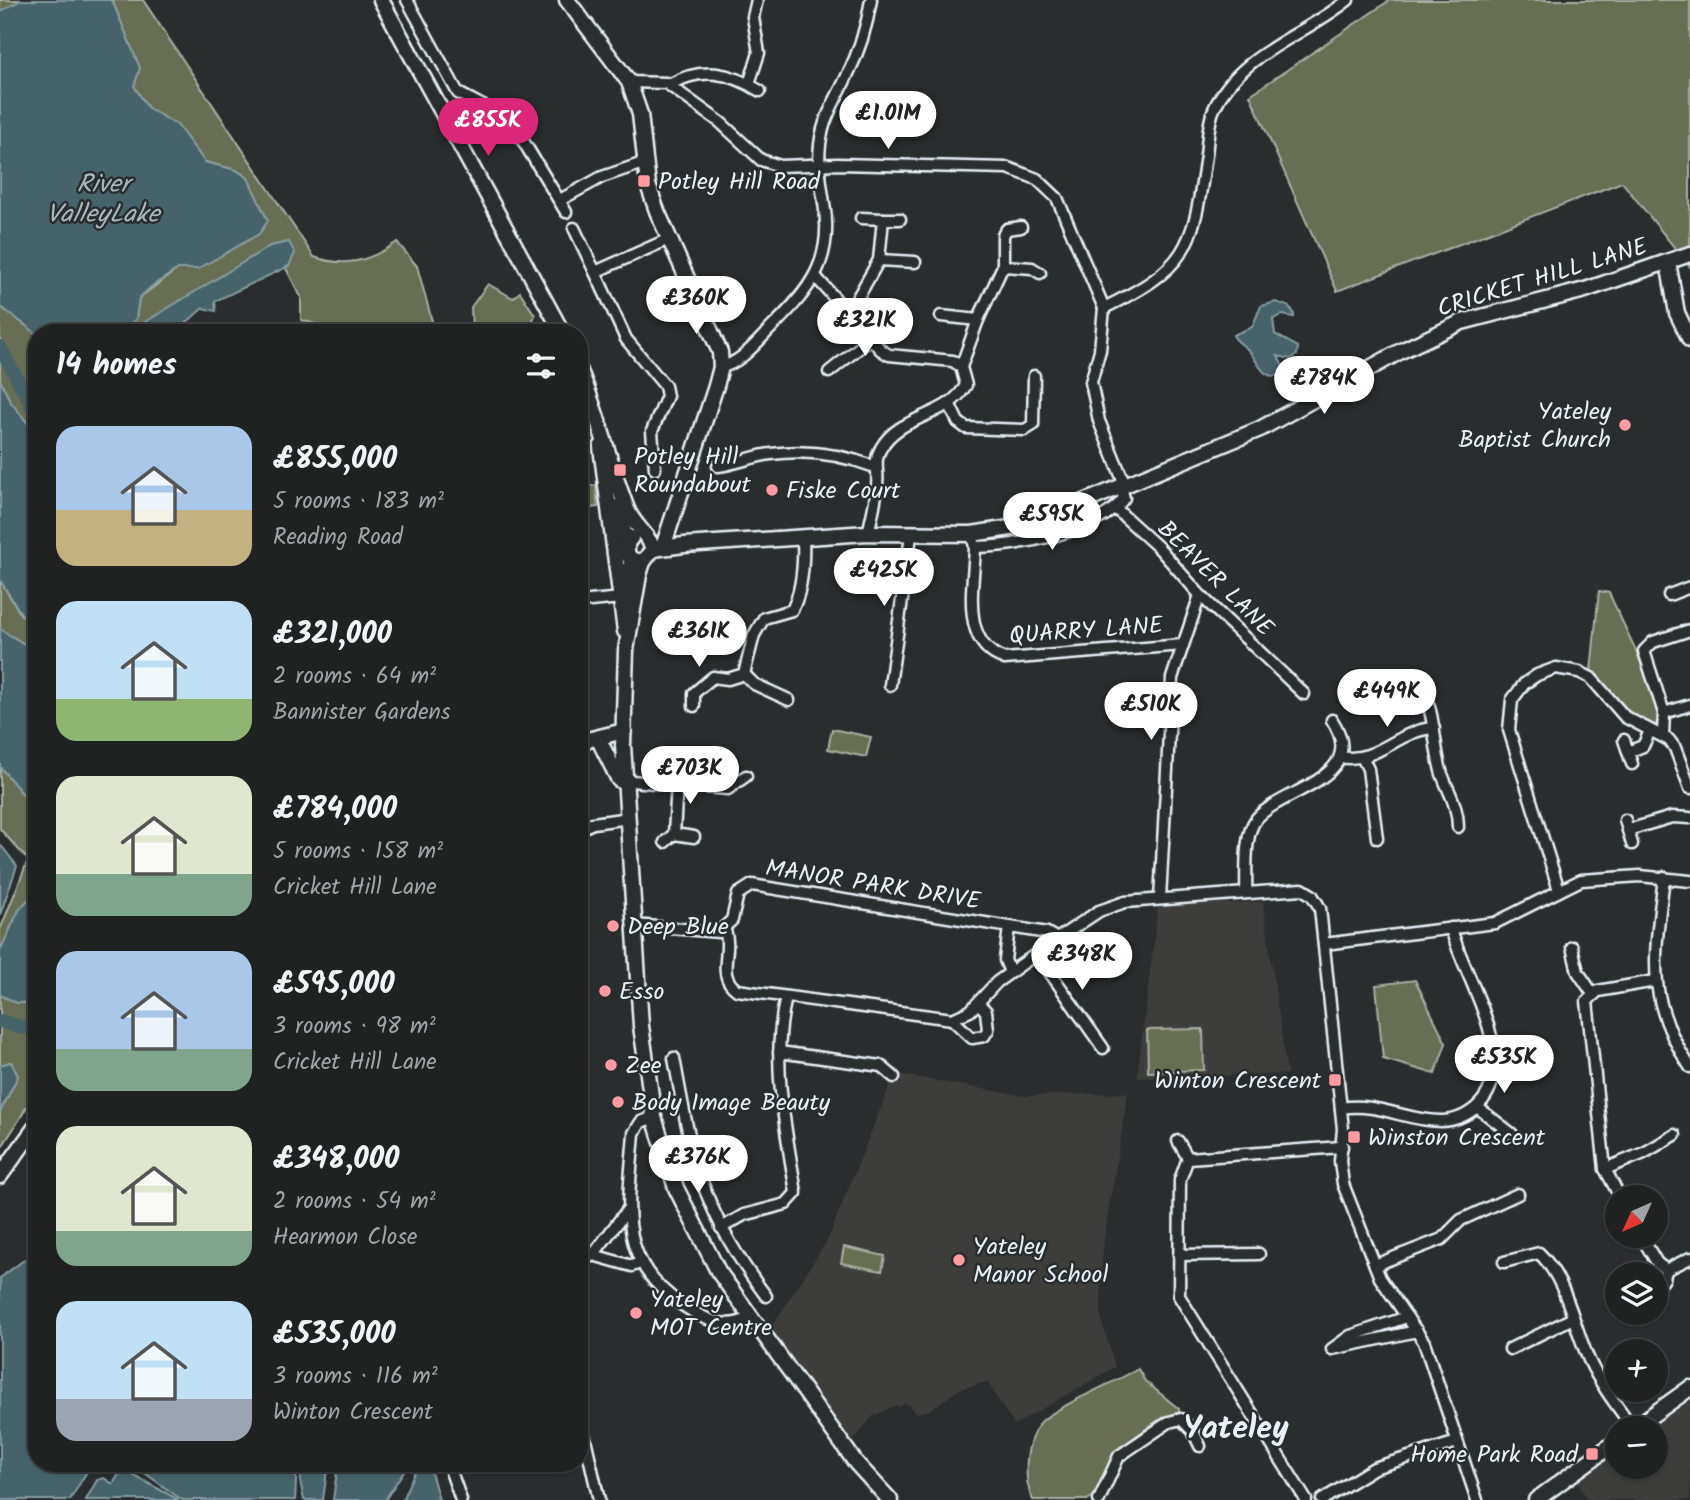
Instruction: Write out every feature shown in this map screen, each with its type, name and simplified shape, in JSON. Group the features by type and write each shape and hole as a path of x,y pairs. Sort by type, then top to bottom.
{"street":[{"path":"381,0 558,324"},
{"path":"407,0 458,93 511,121 566,212"},
{"path":"749,84 759,53 753,17 757,0"},
{"path":"721,367 737,360 763,337 791,309 816,276 827,241 818,166 822,131 867,24 871,0"},
{"path":"1104,308 1140,290 1166,271 1187,247 1202,183 1213,110 1230,83 1247,65 1329,16 1348,0"},
{"path":"572,1 629,82 640,114 648,185 669,239 715,336 721,367 674,519 658,548 638,561 622,598"},
{"path":"669,85 685,75 704,71 749,84 760,91"},
{"path":"629,82 669,85 720,122 761,160 780,166 1008,168 1037,179 1057,198 1104,308 1100,350 1091,382 1099,421 1123,486 1124,498 1116,509"},
{"path":"560,200 602,177 646,162"},
{"path":"861,218 900,219"},
{"path":"849,313 879,260 883,219"},
{"path":"868,533 878,481 874,467 879,451 888,436 905,424 960,396 966,384 961,367 978,320 1003,266 1003,235 1007,229 1021,227"},
{"path":"574,228 626,339 665,386 667,396 652,431 655,469"},
{"path":"595,272 669,239"},
{"name":"CRICKET HILL LANE","path":"973,540 1123,486 1260,429 1401,351 1462,322 1585,290 1690,254"},
{"path":"879,260 915,262"},
{"path":"1668,262 1677,313 1690,340"},
{"path":"1003,266 1032,268 1040,273"},
{"path":"816,276 869,340 889,355 953,361 961,367"},
{"path":"941,316 978,320"},
{"path":"829,372 869,340"},
{"path":"950,403 958,422 966,428 1025,430 1033,425 1034,376"},
{"path":"588,391 600,421 627,510 643,536 658,548"},
{"path":"600,421 626,650"},
{"path":"718,466 770,454 820,452 844,456 874,467"},
{"path":"603,462 611,480 627,543 627,554 638,561"},
{"name":"CRICKET HILL LANE","path":"658,548 868,533 1009,545 1054,536 1116,509"},
{"name":"BEAVER LANE","path":"1116,509 1159,548 1200,594 1304,694"},
{"path":"674,519 684,545"},
{"path":"627,543 636,536 643,536"},
{"path":"890,685 911,536"},
{"path":"744,674 754,635 764,618 792,610 797,599 804,555 803,537"},
{"name":"QUARRY LANE","path":"973,540 974,627 981,642 998,657 1005,659 1183,645"},
{"path":"638,561 624,679 619,690 612,738 622,780 643,1053 654,1117 667,1165 685,1210 718,1271 856,1463 885,1498"},
{"path":"1669,595 1690,587"},
{"path":"1160,900 1172,678 1200,594"},
{"path":"588,601 622,598"},
{"path":"1662,735 1664,713 1644,651 1653,642 1690,630"},
{"path":"1559,890 1509,730 1508,713 1512,700 1524,684 1537,674 1556,668 1579,672 1591,678 1618,711 1650,731 1662,735 1675,748 1690,788"},
{"path":"744,674 754,684 789,701"},
{"path":"694,706 694,693 713,677 728,679 744,674"},
{"path":"1417,682 1430,708 1442,774 1458,811 1458,827"},
{"path":"1664,713 1690,705"},
{"path":"1246,893 1250,832 1256,819 1329,774 1340,757 1340,737 1332,720"},
{"path":"1340,757 1363,759 1420,729 1434,727"},
{"path":"1628,752 1643,746 1650,731"},
{"path":"588,741 612,738"},
{"path":"612,738 622,780"},
{"path":"1624,740 1632,764"},
{"path":"1363,759 1368,769 1377,838"},
{"path":"622,780 728,789 746,776"},
{"path":"665,842 674,834 677,783"},
{"path":"1632,844 1626,825 1672,817 1690,818"},
{"path":"588,826 626,818"},
{"path":"674,834 694,837"},
{"path":"1664,877 1655,981 1661,1011 1690,1068"},
{"path":"1324,944 1495,923 1580,880 1664,877 1690,880"},
{"name":"MANOR PARK DRIVE","path":"725,930 732,920 738,894 752,885 1048,933 1057,939"},
{"path":"952,1019 979,1004 1010,972 1057,939 1099,911 1125,902 1302,889 1312,895 1320,908 1324,944 1341,1108 1340,1161 1343,1184 1375,1265 1424,1342 1476,1500"},
{"path":"634,925 719,932 725,930 729,940 724,975 729,985 737,990 952,1019 972,1038 984,1036 988,1030 986,1011 979,1004"},
{"name":"MANOR PARK DRIVE","path":"1009,927 1005,960 1010,972"},
{"path":"1341,1108 1369,1105 1429,1121 1447,1121 1477,1107 1488,1093 1494,1073 1493,1050 1483,1009 1457,952 1451,929"},
{"path":"1572,947 1578,972 1592,994"},
{"path":"1037,954 1103,1048"},
{"path":"1614,1185 1605,1169 1587,1001 1592,994 1655,981"},
{"path":"721,1228 744,1215 786,1204 796,1193 777,1069 779,1026 786,997"},
{"path":"779,1052 881,1066 894,1077"},
{"path":"674,1058 695,1169 721,1228 766,1296"},
{"path":"1477,1107 1512,1134"},
{"path":"654,1117 641,1122 634,1133 628,1209 631,1238 640,1263 679,1304 705,1319 730,1326 750,1318"},
{"path":"1605,1169 1675,1135"},
{"path":"0,1176 28,1137"},
{"path":"1178,1141 1188,1158"},
{"path":"1188,1158 1342,1147"},
{"path":"1188,1158 1180,1180 1179,1296 1306,1500"},
{"path":"1375,1265 1442,1239 1461,1220 1518,1194"},
{"path":"588,1258 593,1255 628,1209"},
{"path":"1504,1262 1539,1253 1549,1263 1589,1361 1626,1416"},
{"path":"1179,1255 1259,1254"},
{"path":"593,1255 632,1266 640,1263"},
{"path":"1668,1268 1690,1258"},
{"path":"1407,1317 1350,1336 1332,1349 1352,1347 1418,1331"},
{"path":"1510,1349 1573,1318"},
{"path":"1651,1416 1690,1388"},
{"path":"1099,1500 1119,1456 1169,1422 1181,1419 1193,1431 1200,1446"},
{"path":"1322,1500 1374,1468 1457,1442"},
{"path":"1536,1500 1605,1450"},
{"path":"588,1452 599,1500"},
{"path":"451,1472 461,1500"}],"shaded area":[{"path":"1263,902 1287,1074 1137,1078 1158,906"},
{"name":"Yateley Manor School","path":"897,1074 1024,1096 1128,1093 1104,1238 1101,1281 1101,1318 1115,1367 1014,1425 987,1382 960,1389 928,1411 916,1413 905,1403 899,1407 896,1405 872,1417 852,1443 769,1331 828,1239 892,1080"},
{"path":"1690,1400 1690,1500 1587,1500 1577,1480 1605,1460 1605,1479 1668,1479 1668,1416"}],"green space":[{"path":"0,0 21,0 1,12 264,214 248,178 236,170 205,162 177,125 148,108 134,86 140,68 112,0 143,0 314,257 337,262 357,261 377,254 397,242 417,266 433,324 315,324 301,320 301,297 282,261 176,324 130,324 136,319 139,298 178,269 0,98"},
{"path":"1390,0 1690,0 1690,267 1622,182 1337,291 1250,95"},
{"path":"488,284 513,298 520,292 535,315 531,324 472,324 471,307"},
{"path":"0,306 28,327 28,424 10,401 0,380"},
{"path":"596,485 598,507 588,509 588,486"},
{"path":"0,580 21,615 28,618 28,646 0,629"},
{"path":"1599,591 1609,593 1637,653 1661,717 1653,728 1618,706 1591,671"},
{"path":"832,729 871,737 866,757 828,749"},
{"path":"0,767 28,800 28,860 0,829"},
{"path":"28,860 28,900 19,910 0,951 0,930"},
{"path":"1415,980 1446,1043 1435,1074 1383,1059 1376,985"},
{"path":"0,995 17,1003 28,1002 28,1104 0,1150 0,1112 18,1076 11,1062 0,1065"},
{"path":"1203,1029 1204,1070 1148,1072 1147,1030"},
{"path":"844,1247 885,1256 882,1271 841,1263"},
{"path":"1138,1369 1145,1381 1179,1409 1179,1412 1157,1421 1124,1445 1099,1493 1087,1500 1033,1500 1027,1481 1027,1460 1031,1439 1041,1422 1072,1402"}],"water":[{"name":"River ValleyLake","path":"21,0 112,0 140,68 134,86 148,108 177,125 205,162 236,170 248,178 268,221 259,234 198,269 178,269 152,286 139,298 136,319 130,324 28,324 28,327 0,306 0,12"},
{"path":"289,242 295,253 289,266 215,301 216,311 203,308 185,324 142,324 270,246"},
{"path":"1276,302 1290,308 1294,317 1282,315 1273,319 1275,334 1298,347 1297,355 1290,359 1278,356 1286,373 1272,376 1263,371 1233,335 1252,327 1261,306"},
{"path":"0,380 10,401 28,424 28,617 22,615 0,580"},
{"path":"0,629 28,646 28,800 0,767"},
{"path":"0,844 17,866 0,915"},
{"path":"28,900 28,1002 17,1003 0,995 0,951 19,910"},
{"path":"11,1062 18,1076 0,1112 0,1065"},
{"path":"28,1257 28,1472 87,1472 70,1500 0,1500 0,1278"},
{"path":"120,1472 128,1472 179,1500 86,1500 97,1480 104,1478 113,1484"},
{"path":"143,1472 297,1472 295,1500 182,1500"},
{"path":"303,1472 327,1472 323,1500 304,1500 300,1481"},
{"path":"337,1472 403,1472 385,1500 333,1500"},
{"path":"415,1472 431,1472 439,1500 402,1500"}],"waterway":[{"path":"0,347 28,398"},
{"path":"0,1021 23,1028 28,1027"}],"place":[{"name":"Potley Hill Road","path":"644,181"},
{"name":"Yateley Baptist Church","path":"1625,425"},
{"name":"Potley Hill Roundabout","path":"620,470"},
{"name":"Fiske Court","path":"772,490"},
{"name":"Deep Blue","path":"613,926"},
{"name":"Esso","path":"605,991"},
{"name":"Zee","path":"611,1065"},
{"name":"Winton Crescent","path":"1335,1080"},
{"name":"Body Image Beauty","path":"618,1102"},
{"name":"Winston Crescent","path":"1354,1137"},
{"name":"Yateley Manor School","path":"959,1260"},
{"name":"Yateley MOT Centre","path":"636,1313"},
{"name":"Home Park Road","path":"1592,1454"}],"district":[{"name":"Yateley","path":"1236,1427"}]}
